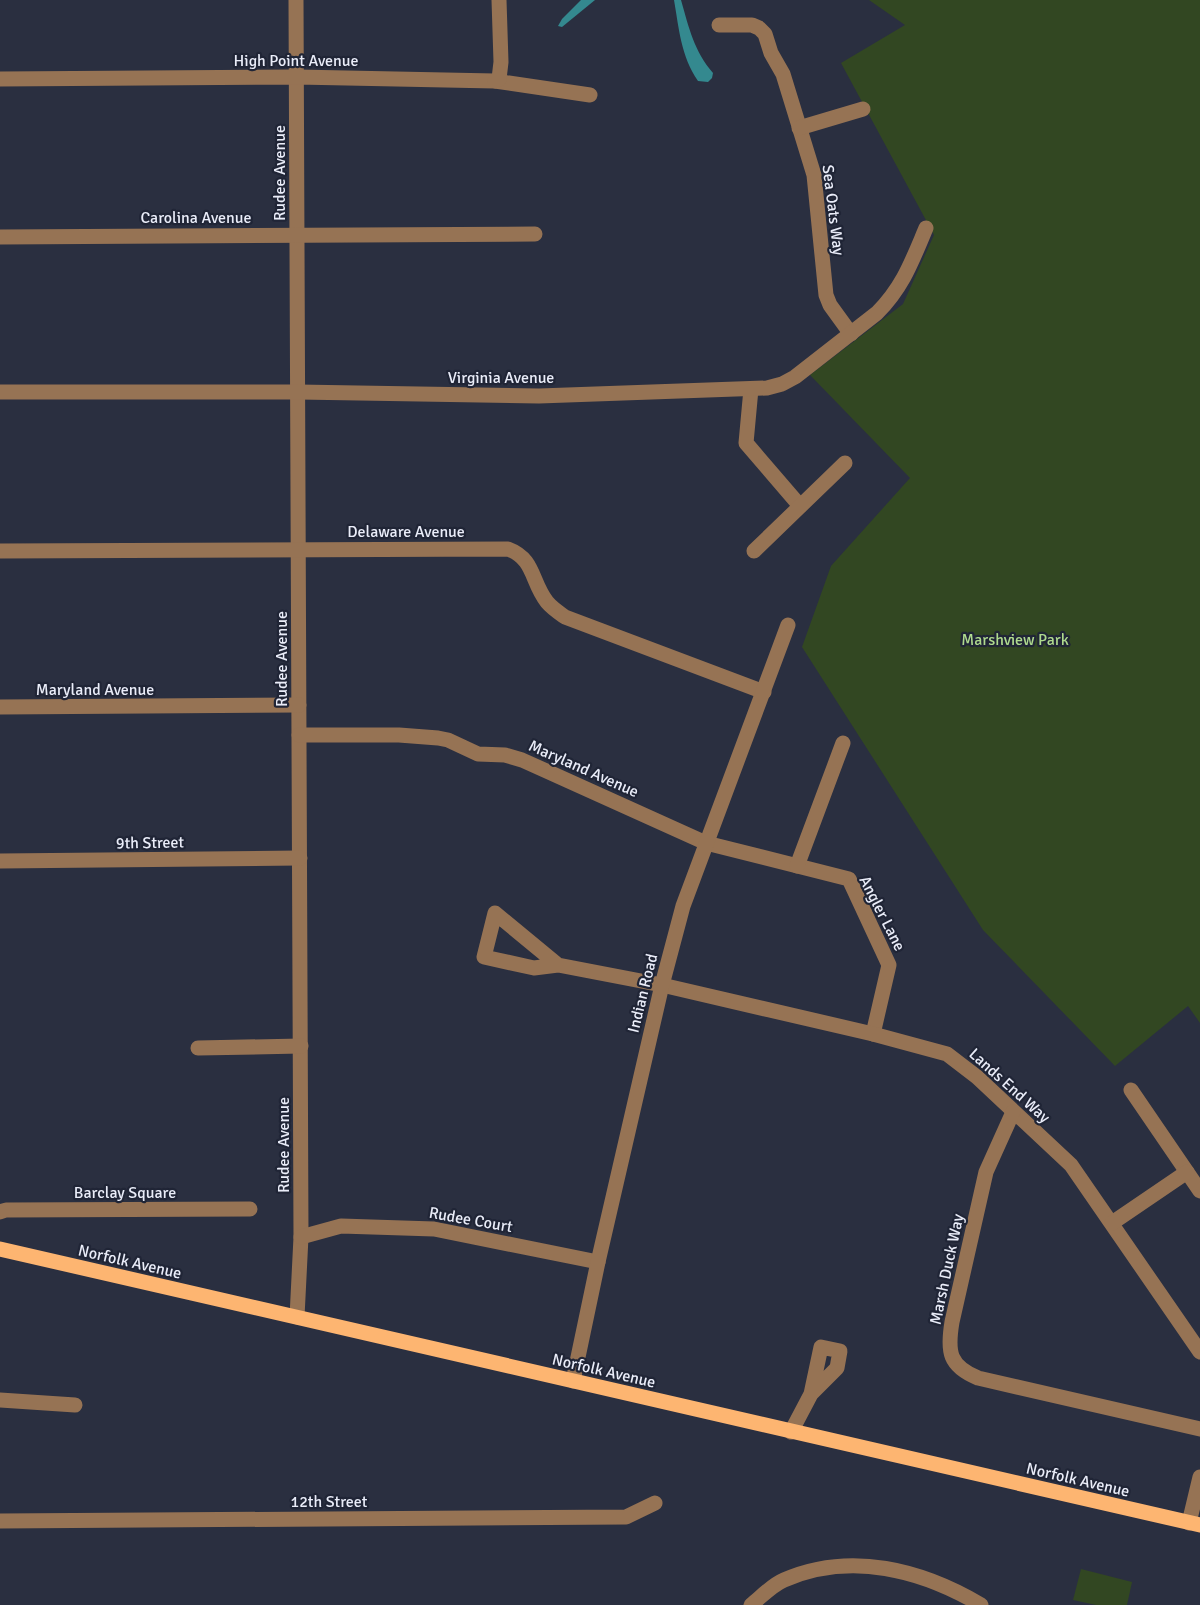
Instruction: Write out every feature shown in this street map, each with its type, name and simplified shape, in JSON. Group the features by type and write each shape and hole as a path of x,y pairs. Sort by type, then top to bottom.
{"main road":[{"name":"Norfolk Avenue","path":"0,1249 1194,1524"}],"street":[{"name":"Rudee Avenue","path":"296,0 301,1046 301,1236 297,1317"},
{"path":"495,81 499,79 501,62 500,0"},
{"name":"Sea Oats Way","path":"719,25 752,25 759,27 765,34 786,86 814,175 826,295 830,305 851,334"},
{"name":"High Point Avenue","path":"0,79 297,77 495,81 591,95"},
{"path":"799,128 863,109"},
{"name":"Virginia Avenue","path":"0,392 298,392 539,396 751,389 782,384 795,377 877,313 897,291 926,228"},
{"name":"Carolina Avenue","path":"0,237 535,234"},
{"path":"751,389 746,443 800,506"},
{"path":"754,550 845,463"},
{"name":"Delaware Avenue","path":"0,550 508,549 518,553 527,562 545,600 565,617 764,692"},
{"name":"Indian Road","path":"573,1382 598,1262 662,985 683,906 788,625"},
{"name":"Maryland Avenue","path":"0,707 299,705"},
{"name":"Maryland Avenue","path":"299,735 399,735 448,740 478,754 504,755 522,760 706,843"},
{"path":"797,866 843,743"},
{"name":"Angler Lane","path":"706,843 849,879 889,965 873,1034"},
{"name":"9th Street","path":"0,861 300,858"},
{"path":"495,913 540,950 558,965 534,968 484,957 495,913"},
{"name":"Lands End Way","path":"558,965 662,985 873,1034 947,1054 977,1077 1071,1165 1199,1348"},
{"path":"198,1048 301,1046"},
{"path":"1131,1090 1200,1191"},
{"name":"Marsh Duck Way","path":"1013,1112 986,1172 952,1322 950,1347 953,1362 962,1372 978,1378 1200,1430"},
{"path":"1112,1223 1187,1172"},
{"name":"Barclay Square","path":"0,1212 6,1210 250,1209"},
{"name":"Rudee Court","path":"301,1236 341,1226 434,1228 598,1262"},
{"path":"791,1432 811,1394"},
{"path":"0,1400 75,1405"},
{"path":"1194,1524 1200,1477"},
{"name":"12th Street","path":"0,1521 626,1517 655,1503"},
{"path":"751,1605 782,1580 830,1568 853,1566 880,1567 908,1572 934,1581 981,1605"}],"green space":[{"name":"Marshview Park","path":"869,0 1200,0 1200,1023 1188,1006 1115,1066 983,930 802,647 831,566 910,478 810,375 903,304 934,235 841,63 905,25"},
{"path":"1081,1569 1132,1582 1127,1605 1096,1605 1073,1600"}],"shaded area":[{"path":"581,0 595,0 562,27 558,26 562,19"},
{"path":"674,0 681,0 697,48 713,73 708,82 698,81 692,72 682,42"}]}
